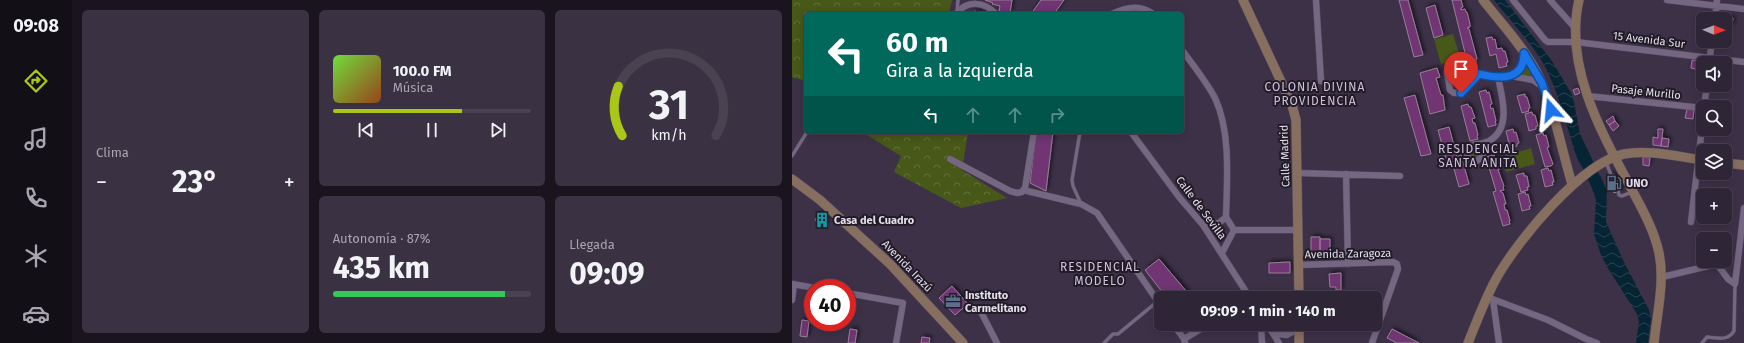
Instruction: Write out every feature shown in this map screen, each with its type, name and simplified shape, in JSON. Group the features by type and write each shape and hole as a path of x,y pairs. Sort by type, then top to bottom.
{"street":[{"name":"Calle Madrid","path":"1244,0 1292,105 1296,120 1299,291"},
{"path":"1316,0 1322,81"},
{"path":"1483,0 1524,53 1536,71 1544,87 1572,184"},
{"name":"15 Avenida Sur","path":"1513,0 1545,40 1552,42 1576,42 1696,58"},
{"path":"1550,0 1575,28"},
{"path":"1579,0 1575,28 1579,68 1607,161 1632,192 1653,236 1659,253 1662,277 1654,343"},
{"path":"1667,0 1716,3 1744,10"},
{"path":"957,12 963,6 972,3 982,4 991,8 994,12"},
{"path":"1116,12 1134,7 1143,8 1150,12"},
{"path":"1184,53 1204,80 1215,99 1224,130 1227,164 1226,217 1234,230"},
{"path":"1511,76 1519,72 1522,67 1524,62 1524,53"},
{"name":"15 Avenida Sur","path":"1732,61 1744,62"},
{"path":"1479,74 1461,93 1454,93 1450,90 1447,72 1456,68 1498,77 1511,76 1533,80 1544,87"},
{"path":"1486,142 1491,140 1502,126 1504,117 1498,77"},
{"name":"Pasaje Murillo","path":"1587,96 1696,107"},
{"path":"1023,190 1034,134"},
{"name":"Calle de Sevilla","path":"1132,134 1179,197 1203,225 1246,291"},
{"path":"1468,343 1490,298 1497,277 1522,241 1572,184 1607,161 1626,154 1640,153 1696,159"},
{"path":"950,159 1010,191 1017,193 1023,190 1081,204 1097,213 1154,297"},
{"path":"1732,164 1744,165"},
{"path":"1298,173 1400,176"},
{"path":"1346,174 1348,264"},
{"name":"Avenida Irazú","path":"792,179 820,200 885,259 963,343"},
{"path":"1691,222 1698,180"},
{"path":"1662,277 1717,264 1728,279 1735,284 1744,208"},
{"path":"1203,225 1219,223 1226,217"},
{"path":"1234,230 1298,230"},
{"path":"1222,253 1234,230"},
{"name":"Avenida Zaragoza","path":"1299,265 1393,262 1397,264 1398,269 1382,306"},
{"path":"792,300 793,284 804,286"},
{"path":"856,295 903,303 896,343"},
{"path":"1490,298 1499,343"},
{"path":"1490,298 1548,320 1597,343"},
{"path":"980,310 997,343"},
{"path":"1178,331 1184,341 1199,331"},
{"path":"1261,331 1262,343"},
{"path":"1273,333 1287,335 1293,331"},
{"path":"1300,331 1300,343"},
{"path":"1372,343 1375,331"},
{"path":"1273,333 1279,343"}],"lane":[{"path":"956,12 958,0"},
{"path":"792,156 806,134"},
{"path":"1080,134 1072,180 1081,204"},
{"path":"1607,161 1611,175"},
{"path":"1618,191 1619,195 1622,196 1632,192"},
{"path":"1702,343 1707,337 1726,338 1734,331 1735,284"},
{"path":"1104,343 1113,334 1118,334 1154,308"}],"green space":[{"path":"792,0 952,0 949,12 804,12 804,80 792,77"},
{"path":"1453,34 1461,60 1441,64 1434,39"},
{"path":"1526,62 1533,74 1531,76 1520,75"},
{"path":"865,134 968,134 962,170 1007,198 961,208 894,172 901,156"},
{"path":"1482,146 1478,158 1474,159 1471,156 1470,149"},
{"path":"1531,148 1535,164 1506,172 1502,157"}],"water":[{"path":"1494,0 1505,0 1552,61 1571,93 1580,134 1592,159 1581,166 1577,158 1557,94 1546,69 1529,43"},
{"path":"1600,175 1607,191 1606,222 1624,262 1649,310 1651,318 1648,343 1636,343 1639,322 1637,314 1609,270 1601,255 1594,234 1596,200 1590,182"}],"building":[{"path":"985,0 1012,0 1010,12 999,11 1000,6 992,4 993,3"},
{"path":"1041,0 1064,0 1055,12 1032,12"},
{"path":"1399,0 1408,0 1423,55 1414,57"},
{"path":"1452,0 1461,0 1463,7 1461,10 1465,9 1467,12 1470,27 1467,28 1469,29 1477,59 1476,62 1469,64 1467,61"},
{"path":"1435,5 1443,35 1434,38 1426,8"},
{"path":"1492,37 1493,40 1495,39 1497,49 1502,48 1503,51 1505,51 1508,62 1506,63 1507,66 1499,68 1496,54 1490,56 1486,38"},
{"path":"1692,60 1696,60 1696,69 1691,68"},
{"path":"1437,68 1440,77 1436,78 1441,95 1443,95 1445,110 1430,114 1420,73"},
{"path":"1578,88 1580,93 1575,95 1573,90"},
{"path":"1486,90 1487,93 1489,92 1492,104 1490,105 1491,109 1493,108 1496,121 1496,125 1488,127 1479,92"},
{"path":"1525,94 1530,108 1528,109 1529,111 1522,113 1517,96"},
{"path":"1415,95 1431,154 1421,156 1404,98"},
{"path":"1468,104 1469,107 1471,107 1475,118 1472,119 1473,123 1475,123 1478,135 1478,139 1470,141 1461,106"},
{"path":"1687,109 1694,110 1693,119 1685,118"},
{"path":"1532,112 1533,115 1535,115 1538,126 1536,126 1536,129 1529,131 1525,114"},
{"path":"1613,116 1615,121 1609,125 1606,121"},
{"path":"1615,121 1619,126 1613,131 1609,125"},
{"path":"1449,127 1457,157 1461,155 1469,184 1459,187 1451,158 1446,159 1438,130"},
{"path":"1513,129 1514,133 1516,132 1519,143 1517,146 1510,148 1506,131"},
{"path":"1658,129 1663,129 1661,146 1653,145 1653,137 1658,138"},
{"path":"1543,133 1544,136 1546,135 1549,147 1547,148 1553,164 1545,167 1536,135"},
{"path":"1036,134 1053,134 1046,191 1030,183"},
{"path":"1662,138 1669,139 1668,147 1661,146"},
{"path":"1494,155 1497,158 1500,169 1498,170 1504,186 1504,190 1500,191 1503,193 1506,204 1504,204 1505,210 1507,210 1510,221 1510,224 1503,226 1493,192 1496,191 1486,157"},
{"path":"1643,157 1650,158 1649,166 1643,165"},
{"path":"1548,168 1549,171 1551,170 1554,182 1552,182 1553,185 1545,187 1541,170"},
{"path":"1524,173 1524,176 1527,176 1529,187 1527,187 1528,190 1521,192 1516,175"},
{"name":"UNO","path":"1614,174 1621,190 1614,193 1608,176"},
{"path":"1525,192 1526,195 1528,194 1531,206 1529,206 1530,209 1522,211 1518,194"},
{"name":"Casa del Cuadro","path":"819,213 828,219 824,226 815,220"},
{"path":"1311,237 1320,237 1320,254 1311,254"},
{"path":"1320,239 1330,239 1330,254 1320,254"},
{"path":"1159,259 1186,291 1162,291 1145,270"},
{"path":"1290,262 1290,273 1269,273 1269,263"},
{"path":"1341,273 1341,290 1336,290 1336,287 1330,287 1329,274"},
{"name":"Instituto Carmelitano","path":"952,286 968,304 955,315 939,298"},
{"path":"802,320 804,320 804,331 808,331 807,337 800,336"},
{"path":"1392,329 1419,343 1397,343 1387,338"},
{"path":"857,330 855,343 848,343 850,331"},
{"path":"922,337 930,338 929,343 921,343"}],"waterway":[{"path":"1580,148 1601,193"}],"place":[{"name":"UNO","path":"1614,183"},
{"name":"Casa del Cuadro","path":"822,220"},
{"name":"Instituto Carmelitano","path":"953,301"}],"district":[{"name":"COLONIA DIVINA PROVIDENCIA","path":"1315,94"},
{"name":"RESIDENCIAL SANTA ANITA","path":"1478,156"},
{"name":"RESIDENCIAL MODELO","path":"1100,274"}],"route":[{"path":"1461,93 1479,74 1498,77 1511,76 1519,72 1524,62 1524,53 1542,83 1551,110"}]}
